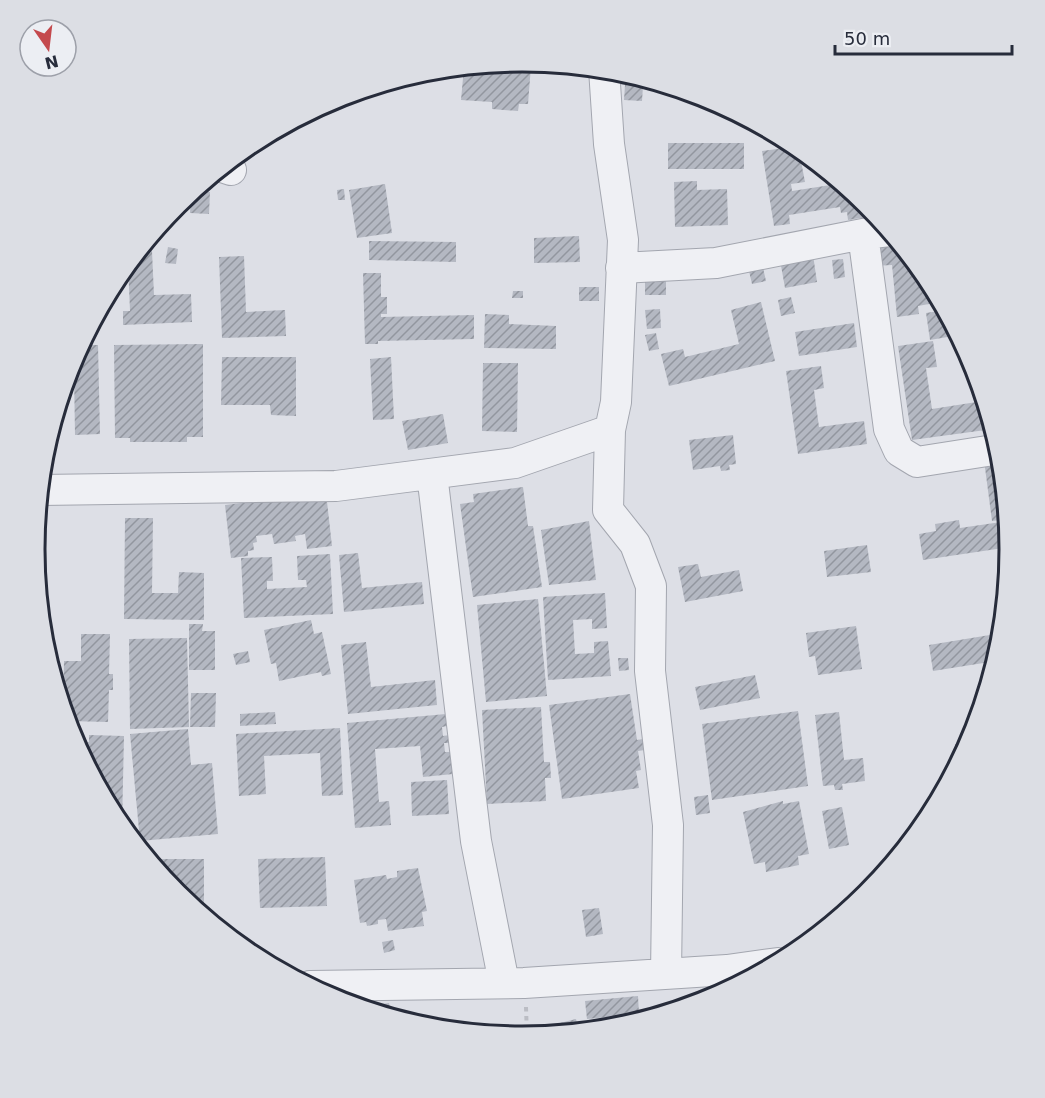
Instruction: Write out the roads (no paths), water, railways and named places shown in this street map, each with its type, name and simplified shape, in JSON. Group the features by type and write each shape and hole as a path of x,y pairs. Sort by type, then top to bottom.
{"street":[{"path":"604,79 609,144 623,240 616,402 610,430 608,510 635,544 651,586 650,671 668,825 666,974"},
{"path":"621,268 716,263 876,232 889,429 899,451 916,462 990,451"},
{"path":"49,490 336,486 515,463 610,430"},
{"path":"432,474 476,841 504,983"},
{"path":"330,986 504,983 666,974 729,979"}]}
